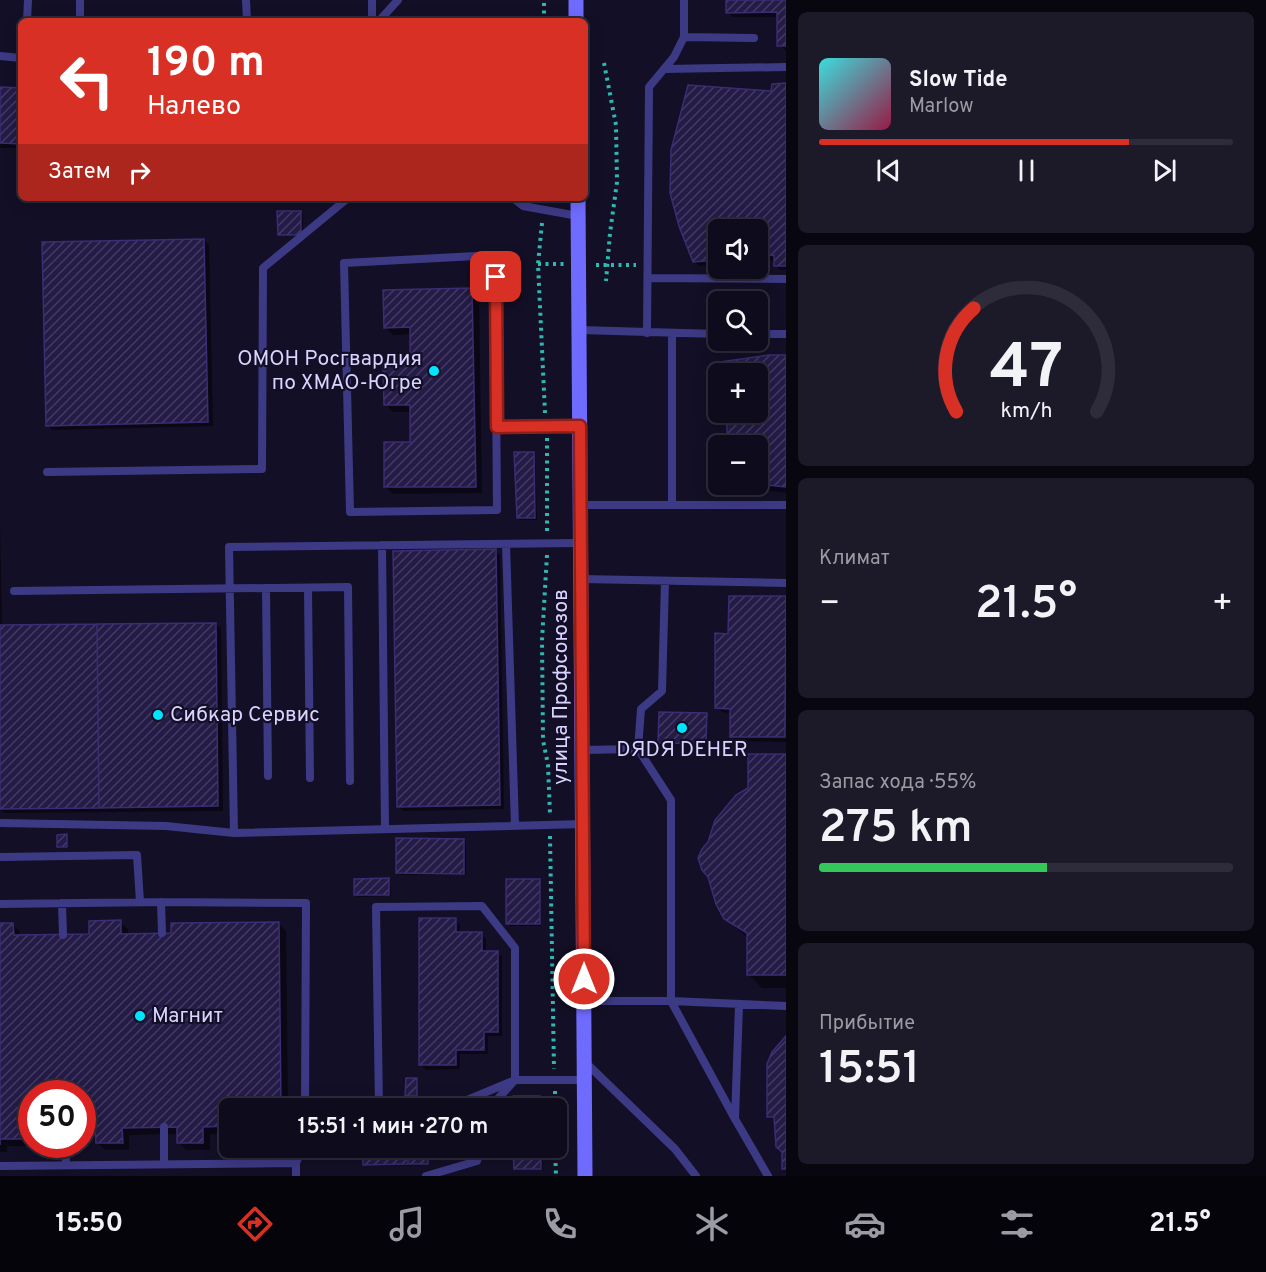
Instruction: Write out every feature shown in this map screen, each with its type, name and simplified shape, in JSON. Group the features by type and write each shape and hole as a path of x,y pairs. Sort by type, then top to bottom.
{"main road":[{"path":"576,0 576,18"},
{"name":"улица Профсоюзов","path":"578,201 585,1176"}],"lane":[{"path":"27,18 28,0"},
{"path":"80,18 81,0"},
{"path":"246,0 247,18"},
{"path":"372,0 372,18"},
{"path":"382,18 398,0"},
{"path":"647,333 649,87 674,57 684,37 684,0"},
{"path":"684,37 753,38"},
{"path":"0,56 18,58"},
{"path":"664,69 786,67"},
{"path":"47,472 262,469 263,268 344,201"},
{"path":"517,201 523,206 578,216"},
{"path":"495,255 497,427 497,510 350,512 344,263 495,255"},
{"path":"648,279 786,279"},
{"path":"579,330 708,334"},
{"path":"672,334 672,505"},
{"path":"768,334 786,334"},
{"path":"497,427 580,426"},
{"path":"580,505 786,505"},
{"path":"234,833 229,547 580,543"},
{"path":"506,544 515,826"},
{"path":"382,545 385,829"},
{"path":"581,579 786,583"},
{"path":"665,581 662,691 641,709 638,749 671,801 671,1001 768,1176"},
{"path":"14,591 348,587 350,781"},
{"path":"266,588 268,776"},
{"path":"308,588 310,778"},
{"path":"582,750 638,749"},
{"path":"0,823 166,826 234,833 583,824"},
{"path":"0,857 137,855 140,902"},
{"path":"161,902 162,933"},
{"path":"62,903 63,935"},
{"path":"0,904 306,903 306,1098"},
{"path":"379,1098 376,907 482,906 515,948 515,1080 499,1098"},
{"path":"584,1001 671,1001 786,1006"},
{"path":"735,1119 739,1005"},
{"path":"585,1062 675,1149 696,1176"},
{"path":"472,1098 515,1080 585,1080"},
{"path":"164,1127 164,1164"},
{"path":"66,1158 66,1165"},
{"path":"296,1176 298,1158"},
{"path":"426,1176 477,1161 478,1158"},
{"path":"0,1166 296,1162"}],"path":[{"path":"544,0 544,18"},
{"path":"604,63 616,125 617,182 606,281"},
{"path":"543,210 538,264 548,462 542,640 543,729 548,765 550,825 555,1098"},
{"path":"555,1158 555,1176"}],"building":[{"path":"726,0 786,0 786,46 777,46 777,12 726,13"},
{"path":"786,83 786,266 774,266 774,255 768,256 768,219 708,219 708,261 693,262 679,226 670,193 671,150 688,85 771,91 772,84"},
{"path":"0,87 18,88 18,144 0,143"},
{"path":"277,211 301,211 301,235 278,235"},
{"path":"204,239 208,422 46,426 42,242"},
{"path":"472,288 476,487 384,487 384,442 410,442 410,405 384,405 383,366 410,365 410,327 384,328 383,290"},
{"path":"786,355 786,487 768,485 768,435 727,435 727,423 768,423 768,363 720,362"},
{"path":"514,452 534,452 535,518 517,518"},
{"path":"496,549 500,805 397,807 393,551"},
{"path":"729,596 786,596 785,737 730,737 730,709 715,708 715,633 728,634"},
{"name":"Сибкар Сервис","path":"216,623 218,806 99,808 97,624"},
{"path":"97,624 99,808 0,809 0,625"},
{"name":"DЯDЯ DЕНЕR","path":"659,712 707,713 706,744 658,743"},
{"path":"748,754 786,754 786,975 747,975 747,933 724,919 698,858 708,842 715,820 736,795 748,788"},
{"path":"67,834 67,847 57,847 57,835"},
{"path":"396,838 464,839 464,874 396,873"},
{"path":"389,878 389,895 354,895 354,879"},
{"path":"506,879 540,879 540,924 506,924"},
{"path":"419,918 456,918 456,932 482,932 482,951 498,951 498,1032 484,1032 484,1050 456,1050 456,1065 419,1065"},
{"name":"Магнит","path":"121,920 121,934 171,933 171,923 279,922 281,1098 219,1098 219,1126 203,1127 203,1143 177,1143 177,1127 122,1128 123,1143 96,1143 96,1080 18,1080 18,1139 0,1139 0,923 13,923 14,935 89,934 89,921"},
{"path":"786,1036 786,1169 782,1169 782,1152 776,1147 774,1117 767,1117 767,1064 772,1052"},
{"path":"406,1078 417,1078 417,1096 405,1096"},
{"path":"513,1096 540,1096 540,1098 513,1098"},
{"path":"363,1158 408,1158 408,1164 363,1165"},
{"path":"408,1158 428,1158 428,1164 408,1164"},
{"path":"513,1158 541,1158 541,1169 514,1169"}],"place":[{"name":"ОМОН Росгвардия по ХМАО-Югре","path":"434,371"},
{"name":"Сибкар Сервис","path":"158,715"},
{"name":"DЯDЯ DЕНЕR","path":"682,728"},
{"name":"Магнит","path":"140,1016"}],"route":[{"path":"496,277 497,427 580,426 584,979"}]}
